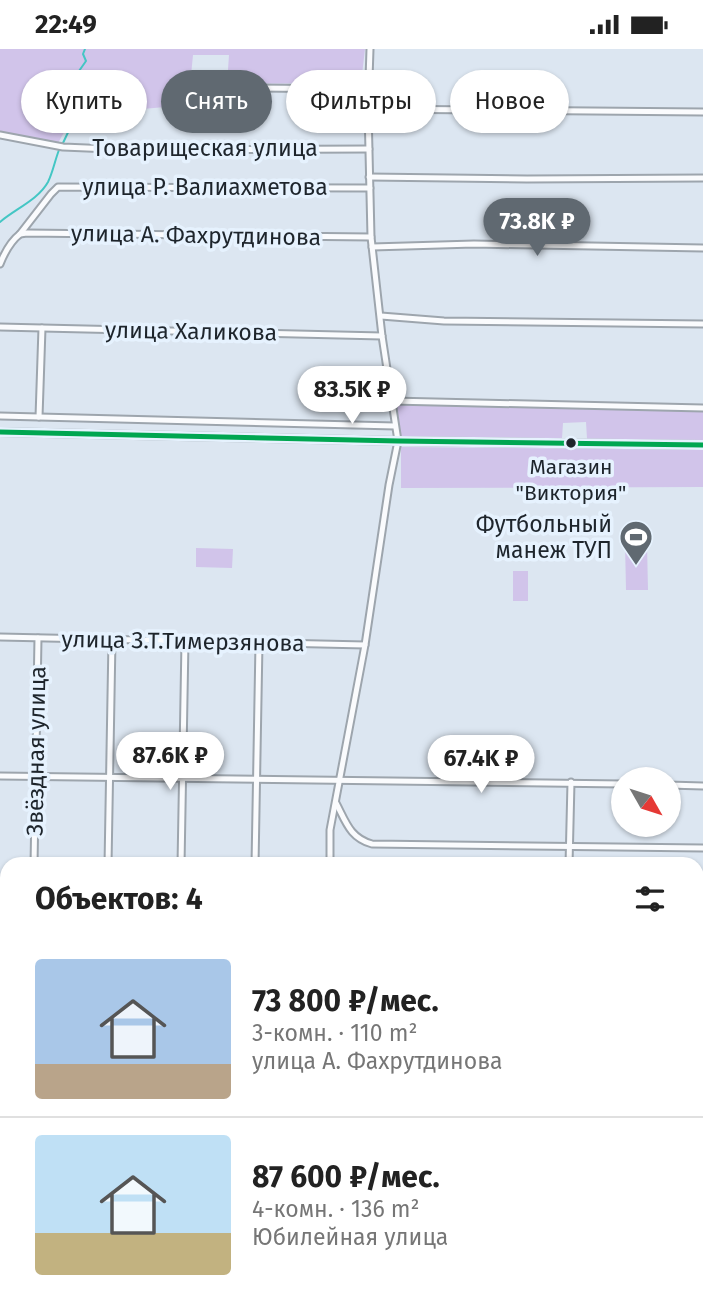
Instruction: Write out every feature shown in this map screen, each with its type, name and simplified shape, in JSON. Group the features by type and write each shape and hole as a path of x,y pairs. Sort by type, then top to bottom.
{"main road":[{"path":"0,432 703,445"}],"street":[{"path":"369,70 370,49"},
{"path":"436,110 703,112"},
{"path":"330,857 330,830 365,645 398,441 371,237 369,133"},
{"name":"Товарищеская улица","path":"0,135 71,148 369,149"},
{"path":"369,177 703,179"},
{"name":"улица Р. Валиахметова","path":"0,264 15,238 54,190 62,187 370,188"},
{"name":"улица А. Фахрутдинова","path":"20,234 371,237"},
{"path":"373,247 474,244 703,248"},
{"path":"381,316 444,321 703,324"},
{"name":"улица Халикова","path":"0,327 382,335"},
{"path":"40,417 42,328"},
{"path":"392,401 703,408"},
{"path":"0,416 396,426"},
{"name":"улица З.Т.Тимерзянова","path":"0,637 365,645"},
{"name":"Звёздная улица","path":"34,857 37,638"},
{"path":"108,857 112,640"},
{"path":"181,857 185,641"},
{"path":"255,857 259,643"},
{"path":"0,776 611,784"},
{"path":"569,857 571,782"},
{"path":"681,785 703,786"},
{"path":"336,803 355,836 372,844 703,848"}],"shaded area":[{"path":"0,49 365,49 363,70 286,70 286,84 272,84 272,70 228,70 229,55 193,55 192,70 161,70 161,107 147,109 147,70 21,70 21,133 64,133 58,143 0,131"},
{"path":"395,405 703,410 703,440 587,439 586,422 563,423 562,438 401,437"},
{"path":"401,447 703,450 703,487 401,488"},
{"name":"Футбольный манеж ТУП","path":"625,543 647,544 648,590 626,590"},
{"path":"196,548 233,549 232,568 196,567"},
{"path":"513,571 528,571 528,601 513,601"}],"waterway":[{"path":"63,143 71,126 72,81 86,61 83,54 85,49"},
{"path":"0,222 44,188 59,150"}],"transit line":[{"path":"0,432 703,445"}],"place":[{"name":"Магазин \"Виктория\"","path":"571,443"},
{"name":"Футбольный манеж ТУП","path":"636,567"}]}
